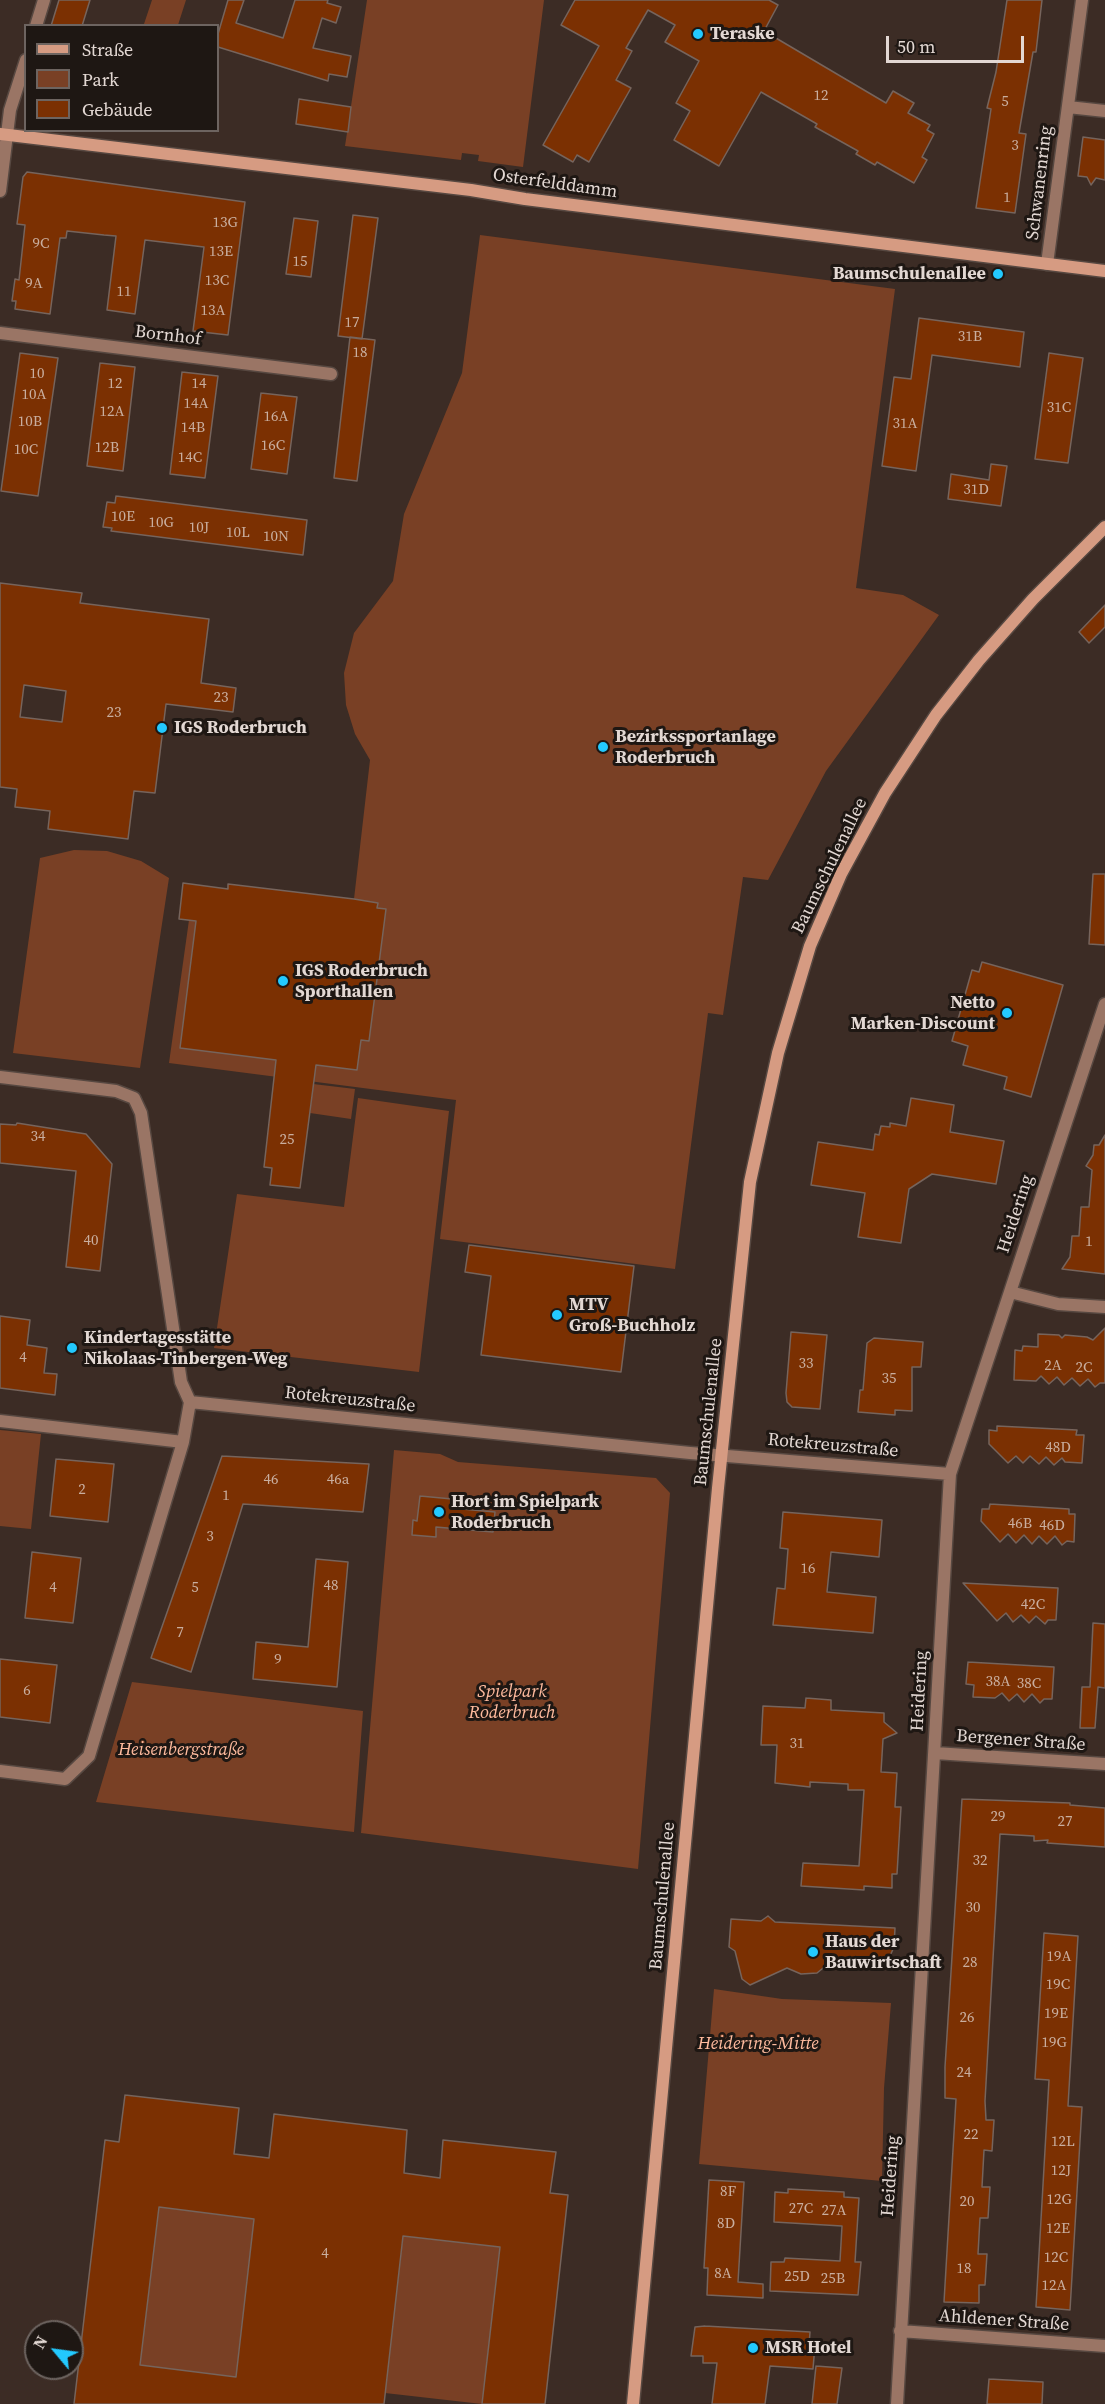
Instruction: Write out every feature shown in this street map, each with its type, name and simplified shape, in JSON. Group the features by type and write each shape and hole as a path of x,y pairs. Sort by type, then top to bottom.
{"main road":[{"name":"Osterfelddamm","path":"4,134 471,190 525,199 1105,271"},
{"name":"Baumschulenallee","path":"633,2404 722,1455 750,1182 777,1053 810,946 841,874 880,803 936,715 979,660 1033,599 1105,527"}],"street":[{"path":"37,24 44,0"},
{"name":"Schwanenring","path":"1047,264 1082,0"},
{"path":"0,191 4,134 24,66"},
{"name":"Schwanenring","path":"1068,107 1105,111"},
{"name":"Bornhof","path":"0,333 331,374"},
{"name":"Heidering","path":"897,2404 950,1474 1105,1004"},
{"path":"0,1077 116,1091 134,1098 141,1113 181,1382 190,1402 183,1443 88,1756 65,1779 0,1772"},
{"path":"1010,1292 1058,1304 1105,1306"},
{"name":"Rotekreuzstraße","path":"190,1402 722,1455 950,1474"},
{"path":"0,1421 183,1443"},
{"name":"Bergener Straße","path":"935,1753 1105,1764"},
{"name":"Ahldener Straße","path":"900,2331 1105,2346"}],"green space":[{"path":"152,0 186,0 178,24 144,24"},
{"path":"367,0 544,0 523,167 478,161 479,155 462,153 461,160 345,146"},
{"name":"Bezirkssportanlage Roderbruch","path":"480,235 895,289 856,588 903,595 939,615 826,771 768,880 743,877 723,1015 708,1013 675,1269 440,1239 456,1100 169,1063 189,920 179,919 183,883 227,889 228,884 354,899 370,760 355,734 346,705 344,673 354,633 393,581 404,514 462,373"},
{"path":"74,850 107,851 141,861 169,878 140,1068 13,1053 40,858"},
{"path":"313,1084 355,1089 351,1119 310,1113"},
{"path":"358,1098 449,1111 419,1372 214,1348 237,1194 344,1207"},
{"path":"0,1430 41,1434 31,1529 0,1526"},
{"name":"Spielpark Roderbruch","path":"394,1450 440,1454 458,1462 656,1478 670,1493 638,1869 361,1833"},
{"name":"Heisenbergstraße","path":"132,1682 363,1711 354,1832 96,1802"},
{"name":"Heidering-Mitte","path":"714,1989 782,1999 891,2003 884,2088 882,2181 699,2164"},
{"path":"159,2207 254,2219 236,2377 140,2365"},
{"path":"403,2236 500,2247 482,2404 385,2393"}],"building":[{"path":"59,0 90,0 83,24 52,24"},
{"path":"228,0 244,0 236,23 283,38 295,0 328,0 327,3 341,7 336,23 322,18 313,48 351,56 347,77 329,74 328,81 219,47 219,31"},
{"path":"575,0 769,0 778,5 764,31 886,103 893,91 914,103 908,113 930,125 927,130 934,134 922,157 927,160 914,183 877,162 875,165 856,154 858,151 815,127 817,124 761,92 719,166 674,140 690,111 676,103 699,61 665,42 675,25 648,10 626,48 632,51 616,80 631,88 589,162 577,155 573,162 543,145 599,46 561,25"},
{"path":"1007,0 1042,0 1036,52 1033,52 1019,133 1026,134 1015,213 976,208 991,109 987,108 996,72"},
{"path":"299,99 351,107 348,132 296,124"},
{"path":"1083,137 1105,140 1105,180 1096,178 1091,185 1087,177 1078,176"},
{"path":"27,172 245,202 228,335 193,331 204,247 145,240 135,314 107,310 116,236 67,231 66,238 60,238 50,314 15,309 16,301 12,301 15,279 19,280 25,225 17,224 23,177"},
{"path":"353,215 378,218 362,339 338,336"},
{"path":"294,218 318,221 311,277 286,274"},
{"path":"919,318 1024,332 1020,367 932,355 916,471 882,466 894,377 911,379"},
{"path":"350,337 375,340 357,481 334,478"},
{"path":"20,353 58,358 38,496 1,491"},
{"path":"1049,353 1083,358 1068,463 1035,459"},
{"path":"100,363 135,367 123,471 87,466"},
{"path":"182,372 218,376 205,478 170,474"},
{"path":"261,393 297,397 287,474 251,469"},
{"path":"991,464 1007,466 1001,506 948,499 951,474 989,480"},
{"path":"116,496 307,520 303,555 111,531 112,528 103,527 107,502 115,503"},
{"path":"0,583 82,593 80,603 209,619 201,683 236,688 233,712 166,704 155,793 134,791 128,839 48,829 50,811 15,807 17,789 0,787","holes":["24,685 66,691 62,722 20,717"]},
{"path":"1105,605 1105,627 1089,643 1079,632"},
{"path":"1093,874 1105,874 1105,945 1089,944"},
{"name":"IGS Roderbruch Sporthallen","path":"183,883 228,889 228,884 354,899 378,903 377,908 386,909 369,1041 361,1040 357,1070 316,1065 300,1188 270,1185 272,1168 264,1167 276,1060 180,1048 196,921 179,919"},
{"name":"Netto Marken-Discount","path":"982,962 1063,985 1031,1097 1004,1089 1007,1077 963,1065 968,1046 952,1041 972,970 979,972"},
{"path":"911,1098 954,1105 950,1132 1004,1141 996,1184 932,1174 909,1189 901,1243 858,1237 865,1193 811,1185 818,1142 873,1150 875,1134 879,1135 881,1126 890,1127 890,1123 906,1126"},
{"path":"17,1123 86,1134 112,1164 100,1271 66,1267 76,1171 0,1163 0,1124 16,1125"},
{"path":"1105,1135 1105,1274 1062,1269 1070,1257 1072,1236 1079,1236 1081,1207 1089,1207 1092,1170 1086,1166 1093,1155 1094,1145 1099,1145"},
{"name":"MTV Groß-Buchholz","path":"469,1245 634,1266 621,1372 481,1355 491,1276 465,1272"},
{"path":"0,1316 30,1320 27,1345 47,1348 44,1373 57,1374 55,1395 0,1388"},
{"path":"1105,1328 1105,1383 1100,1383 1095,1387 1088,1379 1080,1386 1072,1378 1064,1385 1057,1377 1049,1384 1041,1376 1036,1381 1014,1380 1015,1350 1022,1351 1023,1346 1038,1347 1038,1334 1059,1335 1062,1338 1065,1335 1087,1337 1093,1340"},
{"path":"791,1332 827,1335 820,1409 792,1407 787,1402"},
{"path":"874,1338 923,1342 921,1367 912,1367 912,1411 895,1410 895,1415 858,1412 860,1390 863,1390 867,1343"},
{"path":"997,1426 1077,1430 1076,1435 1084,1435 1082,1463 1065,1462 1062,1458 1054,1465 1046,1457 1039,1464 1030,1456 1023,1463 1016,1456 1008,1463 989,1444 989,1430 997,1431"},
{"path":"222,1456 369,1464 363,1512 243,1504 191,1672 151,1658"},
{"path":"56,1459 114,1464 108,1522 50,1516"},
{"path":"420,1496 463,1500 462,1509 495,1512 493,1532 436,1527 436,1537 412,1535 413,1520 417,1521"},
{"path":"990,1504 1069,1509 1069,1514 1075,1514 1074,1542 1067,1541 1062,1545 1055,1536 1047,1544 1039,1536 1032,1544 1024,1535 1016,1543 1008,1534 1000,1542 981,1521 982,1509 989,1509"},
{"path":"783,1512 882,1520 879,1557 831,1552 827,1592 876,1597 873,1633 773,1625 777,1588 785,1589 788,1549 780,1548"},
{"path":"32,1552 81,1558 73,1623 25,1618"},
{"path":"316,1559 348,1562 337,1687 253,1679 256,1642 308,1647"},
{"path":"963,1583 1058,1588 1056,1620 1048,1620 1045,1624 1036,1616 1029,1623 1021,1615 1013,1622 1006,1613 997,1621"},
{"path":"1093,1623 1105,1624 1105,1688 1098,1687 1095,1728 1080,1728 1082,1687 1090,1687"},
{"path":"0,1659 57,1665 50,1723 0,1717"},
{"path":"968,1662 1054,1667 1052,1699 1044,1699 1040,1703 1032,1694 1024,1702 1017,1694 1009,1701 1002,1693 995,1698 973,1697 974,1685 966,1684"},
{"path":"806,1698 831,1700 831,1710 884,1713 884,1722 897,1733 883,1739 881,1772 897,1773 895,1807 901,1807 897,1874 892,1874 892,1888 864,1886 864,1890 801,1886 803,1863 859,1866 864,1790 848,1790 848,1784 810,1782 810,1787 775,1783 777,1745 761,1745 763,1706 805,1708"},
{"path":"962,1799 1070,1803 1070,1805 1105,1808 1105,1847 1047,1843 1048,1840 1034,1841 1034,1836 1000,1834 985,2101 986,2120 994,2120 992,2151 984,2150 982,2187 990,2187 988,2218 980,2218 978,2254 987,2254 985,2285 979,2285 979,2303 944,2302 956,2099 945,2098 945,2067"},
{"name":"Haus der Bauwirtschaft","path":"768,1916 775,1922 895,1928 894,1947 884,1969 866,1960 834,1959 817,1973 801,1974 787,1968 750,1985 742,1979 735,1951 729,1947 731,1919 761,1921"},
{"path":"1044,1933 1078,1936 1068,2106 1082,2107 1070,2310 1036,2307 1049,2080 1035,2079"},
{"path":"125,2095 239,2108 234,2154 269,2158 274,2114 407,2130 404,2173 440,2178 443,2140 556,2152 550,2193 568,2195 545,2404 482,2404 500,2247 403,2236 384,2404 74,2404 77,2380 84,2380 84,2320 105,2140 119,2142","holes":["159,2207 254,2219 236,2377 140,2365"]},
{"path":"709,2180 744,2182 738,2282 763,2284 763,2298 707,2295 708,2268 704,2268"},
{"path":"788,2189 844,2192 844,2197 859,2198 855,2262 861,2262 858,2295 770,2291 771,2262 784,2262 785,2258 840,2261 842,2226 774,2222 775,2192 788,2193"},
{"name":"MSR Hotel","path":"695,2327 810,2332 809,2345 815,2345 813,2369 770,2366 765,2404 712,2404 717,2363 703,2363 703,2356 691,2356"},
{"path":"816,2366 842,2368 837,2404 812,2404"},
{"path":"989,2379 1043,2382 1042,2404 987,2404"}],"place":[{"name":"Teraske","path":"698,34"},
{"name":"Baumschulenallee","path":"998,274"},
{"name":"IGS Roderbruch","path":"162,728"},
{"name":"Bezirkssportanlage Roderbruch","path":"603,747"},
{"name":"IGS Roderbruch Sporthallen","path":"283,981"},
{"name":"Netto Marken-Discount","path":"1007,1013"},
{"name":"MTV Groß-Buchholz","path":"557,1315"},
{"name":"Kindertagesstätte Nikolaas-Tinbergen-Weg","path":"72,1348"},
{"name":"Hort im Spielpark Roderbruch","path":"439,1512"},
{"name":"Haus der Bauwirtschaft","path":"813,1952"},
{"name":"MSR Hotel","path":"753,2348"}]}
